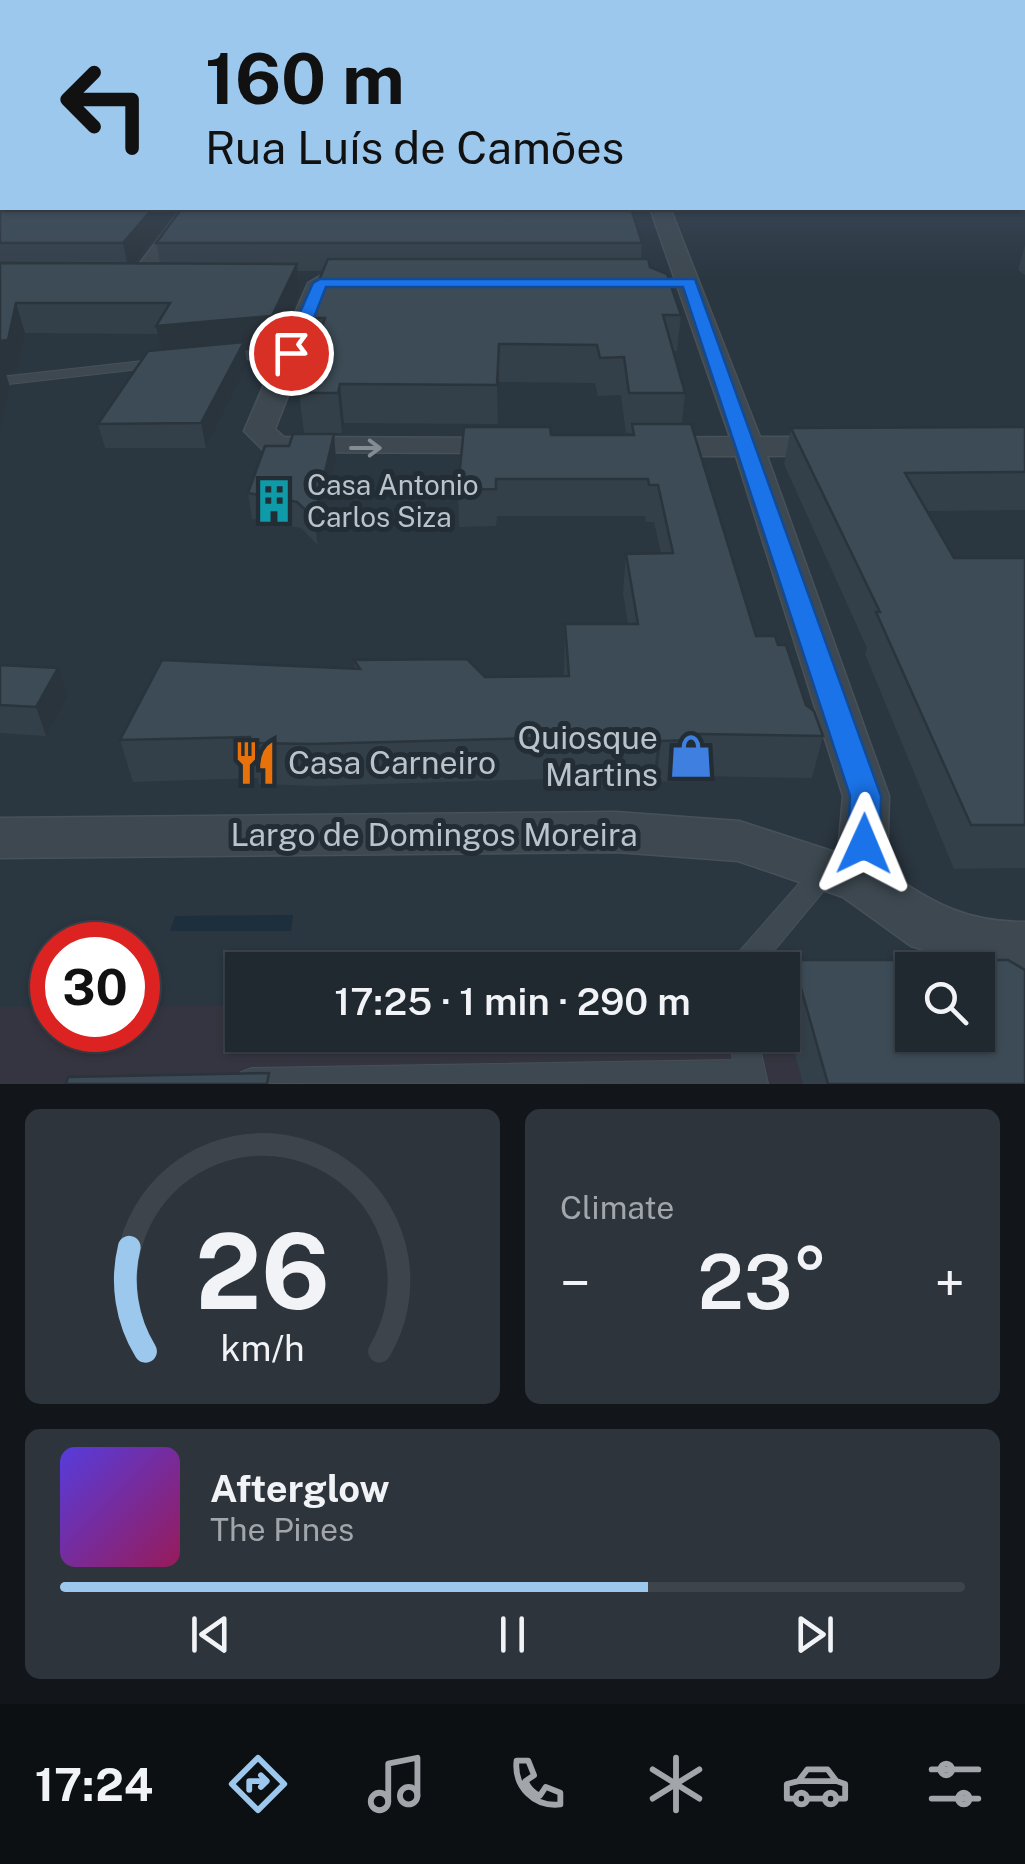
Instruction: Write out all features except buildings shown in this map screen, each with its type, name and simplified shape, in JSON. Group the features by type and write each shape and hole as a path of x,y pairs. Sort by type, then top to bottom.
{"street":[{"path":"173,283 127,282 190,210"},
{"path":"661,210 748,446 866,796 844,876"},
{"path":"655,282 690,282"},
{"path":"321,283 259,432 276,446 538,447"},
{"path":"615,447 868,446"},
{"name":"Largo de Domingos Moreira","path":"0,838 616,832 739,841 844,876 930,930 1014,954"}],"lane":[{"path":"209,358 291,353"},
{"path":"0,382 173,362"},
{"path":"761,952 844,876"},
{"path":"214,1084 752,1080 746,1052"}],"shaded area":[{"path":"293,915 291,931 170,931 175,916"},
{"path":"225,1005 225,1052 795,1052 803,1084 0,1084 0,1007 30,1007 30,1052 160,1052 160,1006"}],"place":[{"name":"Casa Antonio Carlos Siza","path":"274,501"},
{"name":"Quiosque Martins","path":"691,756"},
{"name":"Casa Carneiro","path":"255,763"}],"route":[{"path":"291,353 320,283 690,282 866,796 864,844"}]}
